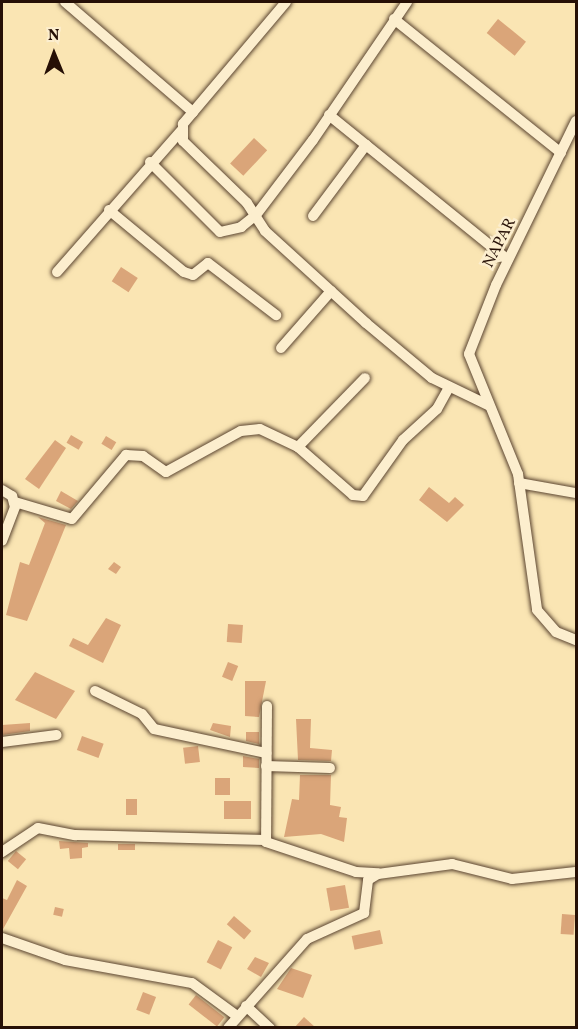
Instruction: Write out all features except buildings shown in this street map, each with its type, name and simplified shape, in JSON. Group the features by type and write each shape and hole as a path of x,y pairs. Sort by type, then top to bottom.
{"street":[{"path":"65,2 193,112"},
{"path":"57,272 150,162 180,131 193,112 286,2"},
{"path":"150,162 223,234 256,215 407,2"},
{"path":"394,19 561,153"},
{"path":"328,115 508,260"},
{"name":"NAPAR","path":"488,405 484,380 470,354 508,260 576,121"},
{"path":"180,131 186,145 256,215 265,231 331,291 448,389 488,405 519,483 537,610 556,632 576,640"},
{"path":"314,216 366,145"},
{"path":"109,210 184,272 193,275 208,263 276,315"},
{"path":"281,348 331,291"},
{"path":"298,447 365,378"},
{"path":"2,490 15,502 72,519 126,455 143,456 166,472 241,431 260,429 298,447 353,495 363,496 403,440 437,409 448,389"},
{"path":"519,483 576,493"},
{"path":"2,540 15,502"},
{"path":"95,691 142,714 154,729 267,753"},
{"path":"265,840 267,706"},
{"path":"2,742 57,735"},
{"path":"266,766 330,768"},
{"path":"2,852 38,828 75,835 265,840 356,872 376,875 462,864 478,866 512,879 576,872"},
{"path":"228,1028 307,939 364,913 376,875"},
{"path":"2,938 75,963 192,983 237,1016"},
{"path":"246,1006 270,1028"}]}
